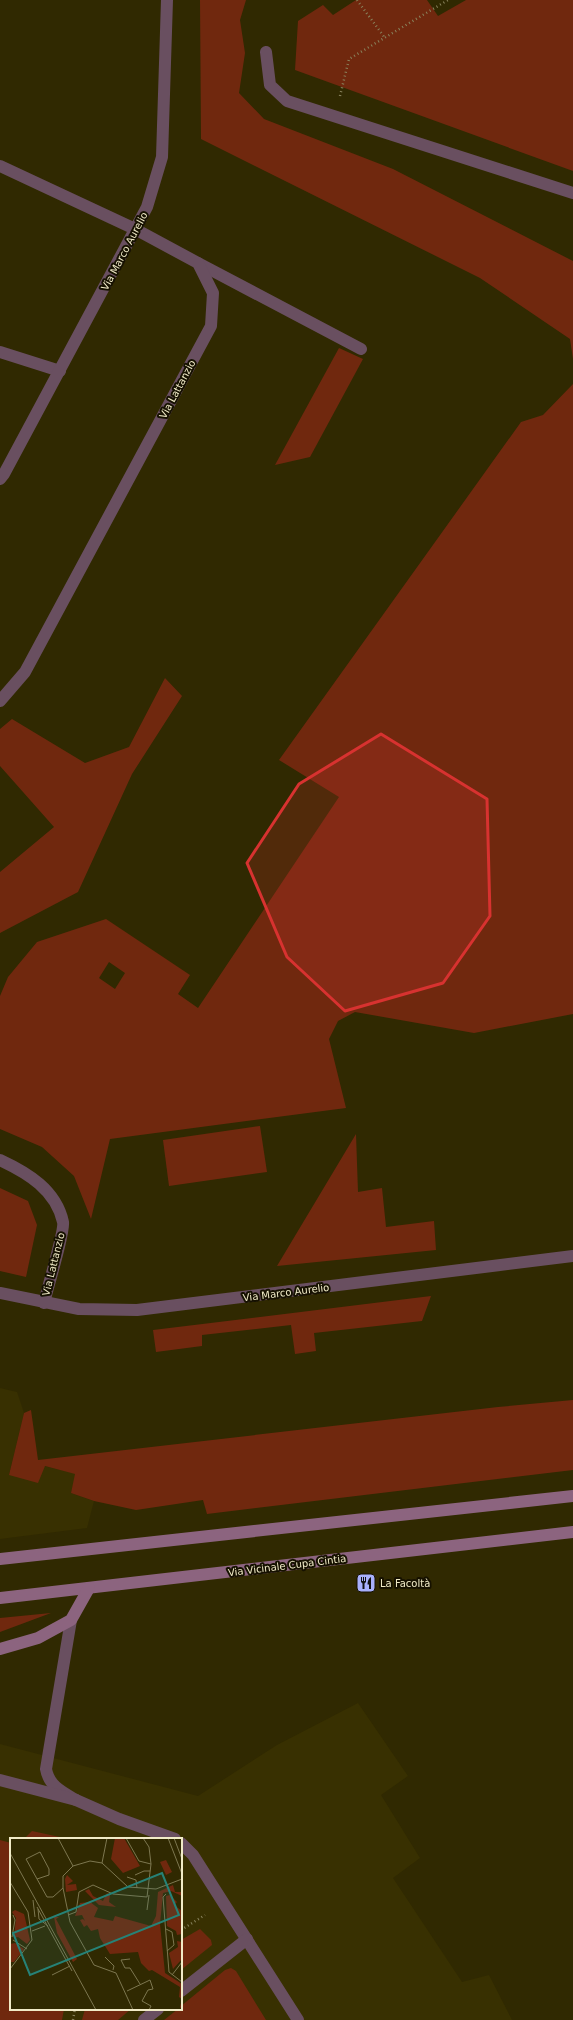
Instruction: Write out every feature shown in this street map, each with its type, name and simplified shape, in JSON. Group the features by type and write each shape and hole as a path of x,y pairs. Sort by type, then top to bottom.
{"main road":[{"path":"0,1559 573,1496"},
{"name":"Via Vicinale Cupa Cintia","path":"0,1598 573,1532"},
{"path":"0,1649 38,1638 71,1620 89,1588"}],"street":[{"name":"Via Marco Aurelio","path":"0,478 4,474 60,371 147,207 162,157 167,0"},
{"path":"266,52 270,85 287,101 573,193"},
{"path":"0,166 135,229 361,348"},
{"name":"Via Lattanzio","path":"0,700 25,672 211,326 213,293 198,263"},
{"path":"0,352 60,371"},
{"name":"Via Lattanzio","path":"0,1160 26,1172 52,1196 64,1223 44,1303"},
{"name":"Via Marco Aurelio","path":"0,1293 79,1309 137,1310 573,1256"},
{"path":"71,1620 46,1769 52,1784 59,1791 76,1800 119,1819 172,1838"},
{"path":"0,1780 76,1800"},
{"path":"182,1844 193,1855 298,2020"},
{"path":"182,1989 247,1939"},
{"path":"144,2020 157,2010"}],"path":[{"path":"357,0 385,38"},
{"path":"336,116 348,59 448,0"},
{"path":"182,1929 223,1904"},
{"path":"72,2020 75,2010"}],"highlighted area":[{"path":"381,734 487,799 490,916 443,983 345,1011 287,957 247,863 299,784"}],"shaded area":[{"path":"200,0 246,0 240,20 245,53 239,93 264,119 393,169 573,261 573,359 570,339 480,278 201,139"},
{"path":"356,0 427,0 438,16 466,0 573,0 573,171 295,70 298,21 323,5 333,15"},
{"path":"339,348 363,359 310,457 275,465"},
{"path":"573,384 573,1014 474,1033 355,1012 338,1021 329,1039 346,1108 110,1139 91,1219 74,1176 42,1147 0,1129 0,996 8,977 37,942 106,919 190,975 178,994 198,1008 339,797 279,760 521,422 543,415","holes":["109,962 125,973 115,989 99,978"]},
{"path":"165,678 182,696 132,774 78,892 0,933 0,872 54,827 0,766 0,729 12,719 85,763 129,747"},
{"path":"260,1126 267,1172 169,1186 163,1140"},
{"path":"356,1134 358,1192 382,1188 386,1227 434,1221 436,1250 277,1266"},
{"path":"0,1188 28,1201 37,1225 26,1277 0,1271"},
{"path":"431,1296 422,1321 314,1333 316,1351 295,1354 291,1325 202,1335 202,1346 156,1352 153,1330"},
{"path":"0,1388 17,1392 24,1413 9,1475 44,1466 76,1474 71,1493 94,1501 87,1528 0,1539"},
{"path":"573,1400 573,1470 207,1514 203,1500 136,1510 94,1501 71,1493 75,1474 45,1466 38,1483 9,1475 24,1413 31,1410 38,1460 498,1407"},
{"path":"51,1613 0,1632 0,1618"},
{"path":"358,1703 408,1776 381,1795 420,1858 393,1878 462,1982 489,1975 512,2020 0,2020 0,1744 198,1796 277,1745"},
{"path":"32,1831 64,1838 25,1838"},
{"path":"0,1840 10,1843 10,2010 64,2010 62,2020 0,2020"},
{"path":"200,1929 211,1940 212,1945 182,1969 182,1939"},
{"path":"231,1968 236,1971 266,2020 164,2020 177,2010 182,2010 182,2005 225,1970"},
{"path":"85,2010 130,2010 118,2020 82,2020"}],"place":[{"name":"La Facoltà","path":"366,1583"}]}
